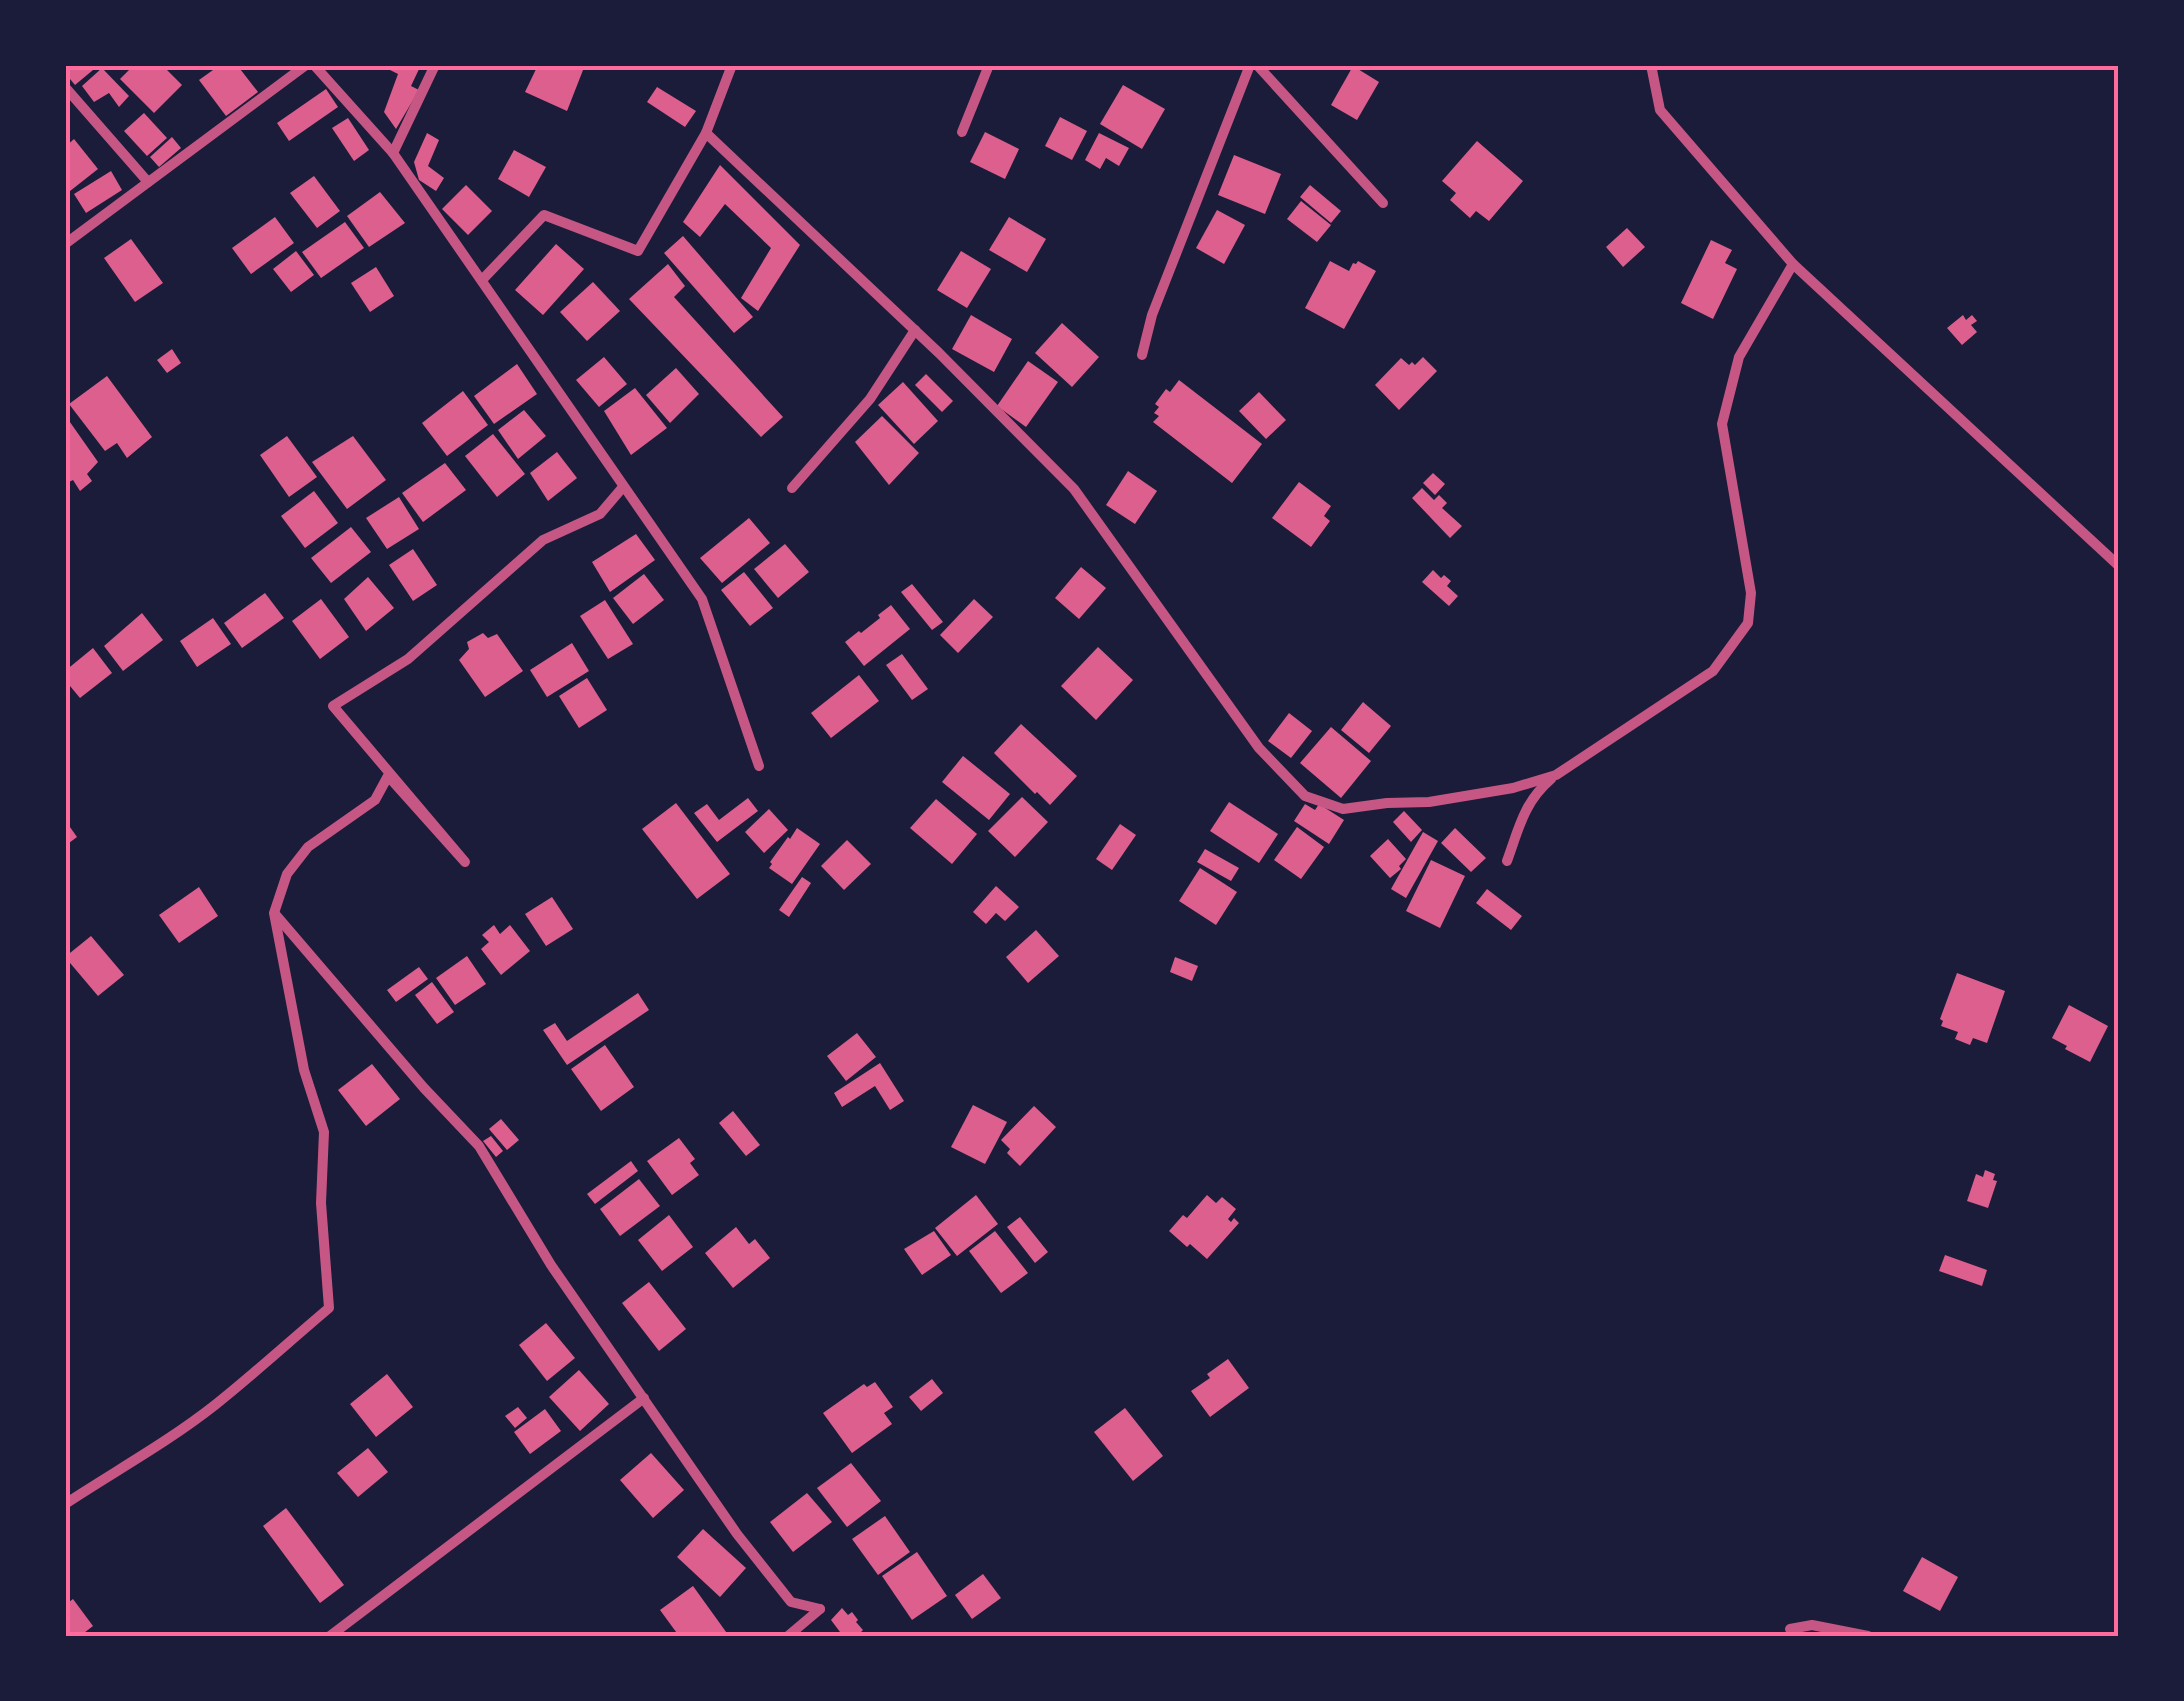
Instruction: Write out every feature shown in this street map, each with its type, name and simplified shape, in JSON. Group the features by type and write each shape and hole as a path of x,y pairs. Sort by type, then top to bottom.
{"street":[{"path":"65,244 310,65 393,153 702,599 759,766"},
{"path":"393,153 435,65"},
{"path":"482,280 544,214 638,250 706,133 732,65"},
{"path":"962,132 989,65"},
{"path":"1142,355 1152,316 1254,65 1383,204"},
{"path":"1651,65 1660,110 1792,264 2119,566"},
{"path":"65,87 148,182"},
{"path":"706,133 915,330 1074,489 1259,748 1304,796 1343,808 1429,802 1513,788 1556,775"},
{"path":"1508,861 1526,808 1536,792 1713,672 1748,624 1751,593 1722,424 1739,357 1792,264"},
{"path":"792,488 870,399 915,330"},
{"path":"65,1504 215,1405 329,1308 321,1204 324,1132 304,1070 274,913 288,874 308,847 375,800 388,776 465,862 334,706 408,660 542,540 600,514 623,486"},
{"path":"274,913 479,1146 550,1265 737,1534 791,1602 820,1609 788,1636"},
{"path":"330,1636 644,1398"},
{"path":"1790,1629 1812,1625 1868,1636"}],"building":[{"path":"65,65 99,65 75,85 65,73"},
{"path":"134,65 162,65 182,85 154,113 120,79"},
{"path":"220,65 237,65 258,92 226,116 199,80"},
{"path":"380,65 420,67 411,86 419,90 396,129 384,112 398,74"},
{"path":"538,65 585,65 567,111 525,92"},
{"path":"1353,66 1379,82 1357,120 1331,105"},
{"path":"102,68 129,96 119,107 109,93 94,102 82,86"},
{"path":"1123,85 1165,109 1142,149 1100,124"},
{"path":"657,87 696,111 685,127 647,102"},
{"path":"326,89 338,107 289,141 277,123"},
{"path":"144,113 167,138 147,156 124,131"},
{"path":"1060,117 1087,131 1072,160 1045,146"},
{"path":"348,118 369,150 354,161 332,128"},
{"path":"985,132 1019,149 1005,179 970,162"},
{"path":"427,133 439,140 428,166 444,178 436,191 419,180 414,162"},
{"path":"1099,133 1129,148 1119,166 1106,158 1100,169 1085,160"},
{"path":"172,137 181,148 159,167 150,157"},
{"path":"74,139 98,169 65,195 65,147"},
{"path":"1477,141 1523,181 1489,221 1476,211 1470,218 1450,200 1456,193 1442,181"},
{"path":"514,150 546,167 529,197 498,179"},
{"path":"1234,155 1281,174 1265,214 1218,195"},
{"path":"720,165 800,245 758,311 741,298 771,248 725,204 700,237 683,222"},
{"path":"111,171 122,190 86,213 74,194"},
{"path":"314,176 340,211 317,228 290,193"},
{"path":"466,185 492,211 468,235 442,209"},
{"path":"1310,185 1341,211 1331,223 1300,197"},
{"path":"380,192 405,223 369,247 347,216"},
{"path":"1301,201 1331,225 1317,242 1287,219"},
{"path":"1217,210 1245,225 1224,264 1196,248"},
{"path":"275,217 294,243 251,274 232,248"},
{"path":"1009,217 1046,239 1027,272 989,250"},
{"path":"345,222 364,248 321,278 302,252"},
{"path":"1627,228 1645,247 1623,267 1606,247"},
{"path":"683,236 753,317 734,333 664,253"},
{"path":"131,239 163,283 135,302 104,258"},
{"path":"1711,240 1732,250 1725,263 1737,269 1713,319 1681,303"},
{"path":"556,244 584,269 543,315 515,290"},
{"path":"296,251 314,275 291,292 273,269"},
{"path":"961,251 991,269 967,308 937,290"},
{"path":"1330,261 1349,271 1358,261 1376,271 1344,329 1305,308"},
{"path":"668,264 685,286 674,297 783,417 761,437 629,299"},
{"path":"376,267 394,296 370,312 351,283"},
{"path":"593,282 620,311 587,341 560,312"},
{"path":"971,315 1012,339 994,372 952,349"},
{"path":"1963,315 1966,320 1972,315 1977,321 1971,325 1977,332 1962,345 1947,328"},
{"path":"1062,323 1099,357 1072,387 1035,353"},
{"path":"172,349 181,363 167,373 157,360"},
{"path":"604,357 627,384 599,407 576,380"},
{"path":"1423,357 1437,371 1399,410 1375,385 1401,358 1415,365"},
{"path":"1028,361 1058,382 1026,427 997,406"},
{"path":"517,364 537,394 494,424 474,396"},
{"path":"676,368 699,394 670,423 646,395"},
{"path":"926,374 953,401 942,412 915,385"},
{"path":"107,376 152,437 127,458 117,443 105,451 69,404"},
{"path":"1179,380 1262,444 1232,483 1153,422 1159,416 1154,413 1159,407 1155,404"},
{"path":"903,382 938,421 914,444 878,405"},
{"path":"635,388 667,428 631,455 604,411"},
{"path":"463,391 488,425 447,456 422,423"},
{"path":"1259,392 1286,420 1266,439 1239,411"},
{"path":"524,410 546,436 518,459 498,430"},
{"path":"65,415 98,462 87,474 92,481 80,491 73,480 65,484"},
{"path":"882,416 919,453 889,485 855,442"},
{"path":"493,434 525,474 497,497 465,456"},
{"path":"287,436 317,477 289,497 260,455"},
{"path":"353,436 386,480 347,509 312,462"},
{"path":"557,452 577,478 548,501 530,473"},
{"path":"445,463 466,490 423,522 402,493"},
{"path":"1128,471 1157,491 1135,524 1106,505"},
{"path":"1433,473 1445,484 1435,495 1423,483"},
{"path":"1299,482 1331,506 1324,516 1330,521 1311,547 1272,518"},
{"path":"1422,488 1434,500 1439,495 1447,503 1442,508 1462,526 1450,538 1412,498"},
{"path":"314,491 338,523 305,548 281,516"},
{"path":"399,497 419,529 387,549 366,518"},
{"path":"749,518 770,543 722,583 700,558"},
{"path":"351,527 371,552 331,583 311,558"},
{"path":"636,534 655,560 610,592 592,562"},
{"path":"785,544 809,572 778,598 754,569"},
{"path":"413,549 437,585 413,601 389,565"},
{"path":"1081,567 1106,588 1079,619 1055,598"},
{"path":"1433,570 1451,581 1447,586 1458,596 1449,606 1422,582"},
{"path":"744,572 773,608 750,626 721,590"},
{"path":"644,574 664,600 633,624 613,598"},
{"path":"368,577 394,608 366,631 344,599"},
{"path":"912,584 943,622 932,630 901,592"},
{"path":"265,593 284,618 242,648 224,623"},
{"path":"321,599 349,637 320,659 292,621"},
{"path":"974,599 993,617 958,653 940,635"},
{"path":"605,600 633,644 608,659 580,616"},
{"path":"891,605 910,629 864,666 845,642 880,618 878,615"},
{"path":"142,613 163,640 123,671 104,646"},
{"path":"213,618 231,644 197,667 180,641"},
{"path":"483,633 488,638 497,634 523,671 485,697 459,660 469,649 467,642"},
{"path":"572,643 589,671 547,697 530,670"},
{"path":"1098,647 1133,680 1096,720 1061,686"},
{"path":"93,648 112,673 80,698 65,680 65,671"},
{"path":"902,654 928,689 912,700 886,665"},
{"path":"859,675 879,701 831,738 811,713"},
{"path":"587,678 607,710 579,728 559,696"},
{"path":"1363,702 1391,726 1369,753 1341,730"},
{"path":"1289,713 1312,731 1291,758 1268,741"},
{"path":"1021,724 1077,776 1050,805 994,753"},
{"path":"1331,727 1371,761 1341,798 1300,763"},
{"path":"963,756 1010,794 989,820 942,782"},
{"path":"1022,797 1048,822 1015,857 988,831"},
{"path":"748,798 758,811 717,842 694,813 707,804 719,820"},
{"path":"936,799 977,834 952,864 910,828"},
{"path":"1229,802 1278,834 1259,863 1210,831"},
{"path":"676,803 730,874 697,899 642,829"},
{"path":"1305,804 1315,810 1319,804 1344,820 1329,844 1294,821"},
{"path":"769,809 788,830 764,853 745,832"},
{"path":"1404,811 1422,830 1411,842 1393,822"},
{"path":"65,820 77,837 65,846"},
{"path":"1120,824 1136,835 1112,870 1096,859"},
{"path":"1297,827 1324,847 1301,879 1274,860"},
{"path":"797,828 820,844 792,884 769,868"},
{"path":"1455,828 1486,858 1471,872 1441,843"},
{"path":"1423,832 1438,841 1406,898 1391,889"},
{"path":"1388,839 1406,859 1390,878 1370,856"},
{"path":"847,840 871,864 844,890 821,866"},
{"path":"1205,849 1239,868 1231,881 1197,862"},
{"path":"1431,860 1465,876 1440,928 1406,911"},
{"path":"1200,868 1237,892 1216,925 1179,901"},
{"path":"802,877 811,883 789,917 779,910"},
{"path":"996,886 1019,907 1005,921 996,913 986,924 973,912"},
{"path":"199,887 218,916 179,943 159,915"},
{"path":"1487,889 1522,916 1511,930 1476,903"},
{"path":"552,897 573,929 546,946 525,914"},
{"path":"494,925 500,934 510,925 530,951 501,975 481,949 489,942 482,935"},
{"path":"1036,930 1059,956 1028,983 1006,957"},
{"path":"91,936 124,975 98,996 65,957"},
{"path":"467,956 486,984 455,1005 436,978"},
{"path":"1175,957 1198,966 1192,981 1170,972"},
{"path":"419,967 428,979 396,1002 387,990"},
{"path":"1957,973 2005,991 1987,1043 1973,1038 1970,1045 1955,1039 1958,1032 1941,1026"},
{"path":"432,982 454,1012 437,1024 415,995"},
{"path":"638,993 649,1010 567,1065 543,1030 555,1023 567,1041"},
{"path":"2069,1005 2108,1026 2090,1062 2052,1038"},
{"path":"857,1033 876,1057 846,1081 827,1056"},
{"path":"605,1045 634,1087 601,1111 571,1069"},
{"path":"880,1063 904,1101 890,1110 875,1086 842,1107 834,1093"},
{"path":"372,1064 400,1099 366,1126 338,1090"},
{"path":"973,1105 1007,1122 985,1164 951,1147"},
{"path":"1034,1106 1056,1127 1020,1166 1001,1140"},
{"path":"733,1111 760,1145 746,1156 719,1123"},
{"path":"501,1119 519,1140 507,1150 489,1129"},
{"path":"491,1136 503,1151 496,1157 483,1141"},
{"path":"679,1138 695,1159 690,1163 699,1175 672,1195 647,1161"},
{"path":"631,1161 638,1171 595,1204 587,1194"},
{"path":"1985,1170 1995,1174 1993,1180 1997,1181 1988,1208 1967,1201 1976,1174 1983,1177"},
{"path":"639,1179 660,1206 620,1236 600,1209"},
{"path":"976,1195 998,1224 957,1256 935,1228"},
{"path":"1207,1195 1216,1203 1222,1197 1236,1209 1228,1219 1239,1223 1207,1259 1169,1231"},
{"path":"669,1215 693,1247 662,1271 638,1240"},
{"path":"1020,1217 1048,1252 1035,1263 1007,1227"},
{"path":"736,1227 749,1244 755,1239 770,1258 733,1288 705,1253"},
{"path":"934,1231 951,1255 922,1275 904,1249"},
{"path":"995,1231 1028,1273 1001,1293 969,1251"},
{"path":"1945,1255 1987,1270 1982,1286 1939,1271"},
{"path":"649,1282 686,1329 659,1351 622,1303"},
{"path":"546,1323 575,1358 547,1381 519,1345"},
{"path":"1228,1359 1249,1388 1210,1417 1191,1391"},
{"path":"579,1370 609,1404 580,1431 549,1397"},
{"path":"387,1374 413,1407 376,1437 350,1404"},
{"path":"932,1379 943,1393 921,1411 909,1397"},
{"path":"875,1382 893,1407 884,1413 892,1424 852,1453 823,1413 864,1384 867,1387"},
{"path":"518,1407 527,1418 515,1428 505,1416"},
{"path":"1125,1408 1163,1456 1133,1481 1094,1432"},
{"path":"545,1409 561,1431 530,1454 514,1432"},
{"path":"368,1448 388,1472 358,1497 337,1473"},
{"path":"651,1453 684,1490 653,1518 620,1480"},
{"path":"851,1463 881,1501 847,1527 817,1488"},
{"path":"807,1493 832,1522 793,1552 770,1522"},
{"path":"286,1508 344,1585 320,1603 263,1526"},
{"path":"885,1516 910,1552 878,1575 852,1539"},
{"path":"703,1529 746,1568 720,1597 677,1557"},
{"path":"917,1552 947,1596 912,1620 882,1576"},
{"path":"1922,1557 1958,1577 1940,1611 1903,1591"},
{"path":"983,1574 1001,1598 972,1619 955,1595"},
{"path":"693,1586 729,1636 679,1636 660,1610"},
{"path":"73,1599 93,1626 80,1636 65,1636 65,1605"},
{"path":"842,1608 858,1620 862,1636 843,1636 831,1620"}]}
